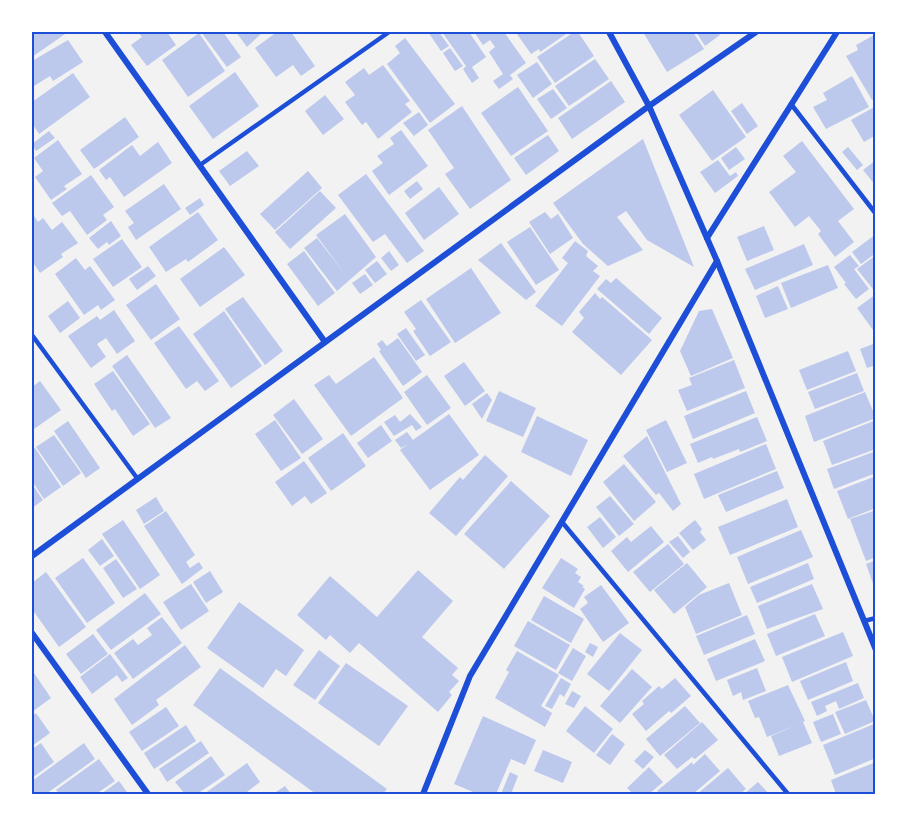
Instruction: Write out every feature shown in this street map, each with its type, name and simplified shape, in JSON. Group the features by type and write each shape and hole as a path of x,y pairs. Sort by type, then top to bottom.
{"street":[{"path":"105,32 325,342"},
{"path":"609,32 649,106 717,261 876,651"},
{"path":"32,556 649,106 756,32"},
{"path":"707,238 837,32"},
{"path":"423,795 470,676 717,261"},
{"path":"32,633 148,795"}],"lane":[{"path":"200,165 389,32"},
{"path":"791,105 876,213"},
{"path":"32,335 137,478"},
{"path":"562,522 788,795"},
{"path":"864,621 876,618"}],"building":[{"path":"32,32 68,32 32,57"},
{"path":"138,32 167,32 176,45 147,66 131,45 142,37"},
{"path":"201,32 223,32 241,57 227,67"},
{"path":"236,32 263,32 247,47"},
{"path":"277,32 291,32 315,66 301,76 293,65 276,77 255,48"},
{"path":"428,32 439,32 449,46 441,51"},
{"path":"442,32 469,32 486,57 472,67 479,78 472,83 463,69 466,66"},
{"path":"474,32 504,32 526,63 510,75 513,79 499,89 493,81 503,74 489,52 495,47 490,40 483,45"},
{"path":"521,32 569,32 540,52 539,49 531,54 517,34"},
{"path":"574,32 578,32 594,56 555,83 537,57"},
{"path":"643,32 693,32 704,49 667,72"},
{"path":"696,32 717,32 720,35 705,46"},
{"path":"199,33 225,71 188,97 162,60"},
{"path":"876,34 876,97 872,100 846,56 858,50 856,45"},
{"path":"405,38 455,104 430,123 387,64 400,53 395,46"},
{"path":"68,40 83,62 53,81 50,76 34,86 32,61"},
{"path":"450,48 463,66 455,71 443,53"},
{"path":"595,59 609,79 569,106 555,86"},
{"path":"537,62 552,84 533,98 517,75"},
{"path":"383,65 410,101 405,104 412,112 378,139 366,122 362,125 345,102 355,95 345,82 364,68 369,75"},
{"path":"235,72 259,106 213,139 189,106"},
{"path":"73,73 90,97 39,134 32,123 32,102"},
{"path":"852,76 869,107 826,129 813,107 827,100 823,93"},
{"path":"611,81 625,102 572,139 558,118"},
{"path":"518,87 548,131 511,156 481,113"},
{"path":"553,89 567,108 551,119 537,99"},
{"path":"713,90 746,137 712,161 679,115"},
{"path":"325,95 344,119 323,135 305,111"},
{"path":"742,103 758,126 747,134 731,111"},
{"path":"462,106 511,180 470,209 445,174 454,168 428,130"},
{"path":"876,106 876,135 864,142 851,120"},
{"path":"419,112 428,125 414,136 403,123"},
{"path":"125,117 139,137 94,169 80,150"},
{"path":"401,130 428,166 389,195 372,171 383,163 377,156 394,144 390,138"},
{"path":"49,131 55,138 36,151 32,144"},
{"path":"548,135 559,151 526,175 514,158"},
{"path":"643,139 694,267 647,240 626,211 617,217 643,250 608,266 583,244 553,203"},
{"path":"58,140 82,174 64,186 67,189 51,200 35,177 43,171 34,158"},
{"path":"802,141 854,209 838,221 854,242 835,257 818,234 821,231 809,216 795,227 769,192 796,172 783,156"},
{"path":"158,142 172,163 124,197 110,177 106,180 99,170 132,145 140,156"},
{"path":"736,147 745,159 729,170 721,158"},
{"path":"848,147 863,165 857,170 842,152"},
{"path":"247,151 259,166 230,186 219,171"},
{"path":"718,160 730,176 736,172 738,176 715,193 700,172"},
{"path":"876,160 876,186 863,170"},
{"path":"308,171 322,188 275,230 260,214"},
{"path":"366,174 424,251 407,263 385,234 373,242 338,195"},
{"path":"91,175 114,207 103,215 107,220 87,235 70,211 62,216 52,203"},
{"path":"417,181 423,189 410,199 404,191"},
{"path":"164,184 181,209 136,240 128,227 134,223 125,211"},
{"path":"439,187 459,214 424,240 405,213"},
{"path":"320,191 336,208 290,249 275,232"},
{"path":"200,198 204,205 190,215 185,208"},
{"path":"198,212 218,240 188,262 186,259 166,272 149,247"},
{"path":"545,212 551,219 558,214 573,238 550,254 529,222"},
{"path":"345,214 376,257 337,291 304,248 317,238 345,274 316,235"},
{"path":"34,216 38,222 43,218 52,230 62,222 78,243 61,254 63,257 40,273 32,261 32,217"},
{"path":"111,221 121,236 109,245 107,242 98,249 89,238"},
{"path":"764,226 774,250 747,261 737,237"},
{"path":"530,227 559,270 536,285 507,242"},
{"path":"876,234 876,253 861,264 852,252"},
{"path":"122,239 142,267 113,287 93,259"},
{"path":"575,241 588,251 586,256 598,266 593,271 600,276 562,326 535,306 568,263 562,258"},
{"path":"501,243 536,292 526,300 478,260"},
{"path":"804,244 813,265 755,290 745,269"},
{"path":"224,247 245,275 200,307 180,279"},
{"path":"304,251 335,293 318,306 287,264"},
{"path":"389,251 399,265 391,271 381,258"},
{"path":"850,255 859,266 854,269 869,289 856,299 834,267"},
{"path":"876,255 876,293 857,269"},
{"path":"76,258 85,270 90,266 115,300 101,310 98,305 84,315 55,274"},
{"path":"377,261 387,274 375,283 365,270"},
{"path":"828,265 838,288 791,308 781,283"},
{"path":"148,266 156,276 137,290 129,279"},
{"path":"471,268 501,313 455,343 426,299"},
{"path":"365,274 373,285 360,294 352,283"},
{"path":"616,278 662,318 649,334 597,289 606,279 611,283"},
{"path":"156,284 180,319 151,340 126,305"},
{"path":"778,286 788,309 765,318 756,296"},
{"path":"595,293 652,340 621,375 572,332 584,318 579,312"},
{"path":"876,294 876,328 873,330 857,308"},
{"path":"243,297 283,351 265,365 225,309"},
{"path":"421,300 451,342 430,356 413,331 416,329 404,312"},
{"path":"68,301 80,318 60,333 48,316"},
{"path":"712,309 733,358 691,376 680,351 699,311"},
{"path":"114,310 135,341 117,354 106,338 97,344 106,357 91,368 68,336 97,316 100,320"},
{"path":"224,311 262,366 231,388 193,334"},
{"path":"179,326 219,381 205,391 197,381 186,389 154,343"},
{"path":"406,328 425,355 416,361 397,334"},
{"path":"398,338 422,372 403,386 379,351 381,350 377,344 382,340 387,346"},
{"path":"876,343 876,365 867,368 860,349"},
{"path":"848,351 856,371 807,390 799,370"},
{"path":"127,355 171,418 155,428 112,366"},
{"path":"374,357 403,398 351,436 314,385 329,375 336,384"},
{"path":"734,360 745,388 687,411 678,390 692,385 689,378"},
{"path":"464,362 485,391 465,406 444,376"},
{"path":"113,371 150,424 133,436 115,409 112,411 94,384"},
{"path":"857,373 864,391 815,409 808,392"},
{"path":"427,375 451,408 427,425 404,392"},
{"path":"40,381 61,410 34,429 32,387"},
{"path":"499,391 536,408 523,437 486,421"},
{"path":"746,391 755,413 693,439 684,416"},
{"path":"865,392 876,418 814,442 805,416"},
{"path":"487,393 492,400 482,419 472,404"},
{"path":"294,399 323,439 302,454 273,415"},
{"path":"410,414 422,427 416,431 412,425 394,436 384,422 395,415 400,422"},
{"path":"449,414 479,455 430,490 400,450 408,444 401,448 395,440 407,432 413,440"},
{"path":"537,416 588,440 571,476 521,452"},
{"path":"757,417 767,441 740,452 739,449 698,463 690,444"},
{"path":"275,420 301,458 281,471 255,434"},
{"path":"666,420 687,463 667,472 646,430"},
{"path":"876,420 876,449 832,465 823,441"},
{"path":"68,421 100,468 86,478 54,431"},
{"path":"381,425 392,441 368,458 357,443"},
{"path":"343,433 366,466 331,491 308,458"},
{"path":"54,435 81,473 63,486 36,447"},
{"path":"647,436 681,504 673,511 659,493 656,495 623,456"},
{"path":"766,444 776,469 704,499 694,474"},
{"path":"35,448 61,487 44,499 32,481 32,450"},
{"path":"876,451 876,473 834,489 827,469"},
{"path":"485,455 508,476 456,536 429,513 460,477 463,480"},
{"path":"304,461 327,493 311,504 305,496 292,506 275,482"},
{"path":"624,464 656,502 634,521 603,482"},
{"path":"777,471 784,488 726,512 718,495"},
{"path":"876,476 876,508 848,519 837,491"},
{"path":"511,481 550,516 504,569 464,534"},
{"path":"32,484 43,500 32,508"},
{"path":"610,496 634,524 619,536 596,507"},
{"path":"156,497 164,511 144,524 136,510"},
{"path":"787,499 798,527 730,555 718,527"},
{"path":"876,510 876,557 866,561 850,519"},
{"path":"166,511 195,555 186,562 190,568 199,562 203,568 182,584 144,526"},
{"path":"600,517 616,537 603,548 587,527"},
{"path":"123,520 160,575 140,589 102,534"},
{"path":"695,520 706,540 693,550 679,533"},
{"path":"651,526 664,542 628,572 611,551 627,537 631,542"},
{"path":"801,530 813,557 748,584 737,557"},
{"path":"678,536 690,552 683,558 669,542"},
{"path":"102,539 114,556 100,566 88,550"},
{"path":"668,544 684,564 650,592 633,572"},
{"path":"83,558 115,603 87,623 55,578"},
{"path":"561,558 578,569 575,573 581,577 578,582 585,589 574,608 542,588"},
{"path":"116,559 137,589 123,598 103,568"},
{"path":"876,560 876,589 875,589 866,564"},
{"path":"687,563 707,587 674,614 654,590"},
{"path":"808,563 814,579 757,603 750,587"},
{"path":"418,570 453,601 422,637 458,668 452,675 459,681 449,692 452,695 438,712 359,643 350,653 330,635 326,640 297,615 330,576 377,617"},
{"path":"210,571 223,592 206,603 193,582"},
{"path":"46,572 86,627 59,647 32,609 32,583"},
{"path":"729,583 742,615 696,634 685,607 699,595"},
{"path":"191,584 209,611 181,630 163,602"},
{"path":"812,584 823,609 767,629 758,606"},
{"path":"601,585 629,623 603,642 580,609 588,603 584,597"},
{"path":"145,593 161,614 111,650 96,630"},
{"path":"544,596 584,619 571,643 531,620"},
{"path":"239,602 304,650 286,676 276,669 263,688 207,648"},
{"path":"815,614 825,636 776,656 767,634"},
{"path":"747,615 755,634 704,655 696,636"},
{"path":"162,617 182,643 133,679 114,653 133,639 138,645 152,635 147,628"},
{"path":"528,621 570,645 556,670 514,646"},
{"path":"843,632 853,656 792,682 782,657"},
{"path":"620,633 642,650 609,691 587,674"},
{"path":"93,634 108,654 81,674 66,654"},
{"path":"755,639 765,661 716,681 707,659"},
{"path":"590,643 598,647 593,657 585,652"},
{"path":"185,645 201,667 156,700 159,705 132,725 114,699"},
{"path":"573,648 586,656 572,681 558,673"},
{"path":"319,650 340,666 315,700 293,685"},
{"path":"517,651 559,675 541,706 552,713 545,727 495,698 509,672 506,670"},
{"path":"110,654 128,678 122,682 117,675 92,694 80,677"},
{"path":"846,662 853,681 808,700 800,681"},
{"path":"346,663 408,706 379,746 318,703"},
{"path":"220,668 387,789 383,794 316,794 193,705"},
{"path":"757,668 766,691 743,700 741,692 733,696 727,680"},
{"path":"632,669 652,687 620,723 600,706"},
{"path":"32,670 51,698 32,712"},
{"path":"561,678 571,684 564,697 560,694 552,709 545,706"},
{"path":"675,678 691,696 646,731 632,714 644,704 642,701 659,686 662,689"},
{"path":"858,683 864,698 839,709 836,701 825,706 827,711 817,716 811,702"},
{"path":"788,685 805,721 803,722 812,743 779,756 771,736 799,724 767,737 759,717 755,718 748,701"},
{"path":"572,691 581,696 574,708 565,704"},
{"path":"866,700 875,721 845,734 835,712"},
{"path":"585,706 613,729 594,753 566,731"},
{"path":"685,706 700,723 660,756 646,739"},
{"path":"166,707 179,726 142,751 129,732"},
{"path":"36,713 50,733 32,746 32,716"},
{"path":"833,714 841,734 821,742 813,722"},
{"path":"483,716 536,740 525,765 511,759 496,794 478,794 454,784"},
{"path":"702,722 718,740 695,759 692,757 677,769 664,755"},
{"path":"874,724 876,758 835,775 823,745"},
{"path":"186,725 196,741 154,769 144,753"},
{"path":"612,734 625,744 610,765 596,755"},
{"path":"201,741 209,753 167,782 159,769"},
{"path":"41,743 54,762 32,778 32,749"},
{"path":"84,743 95,759 46,794 32,794 32,781"},
{"path":"543,750 572,762 563,783 534,771"},
{"path":"645,750 654,757 643,769 634,761"},
{"path":"705,754 720,771 693,794 660,794 657,791 692,762 693,765"},
{"path":"211,756 225,775 197,794 185,794 175,782"},
{"path":"99,759 115,781 96,794 59,794 56,790"},
{"path":"876,762 876,794 836,794 831,780"},
{"path":"247,763 260,782 247,792 249,794 204,794"},
{"path":"649,767 663,782 649,794 633,794 627,788"},
{"path":"728,768 746,789 740,794 697,794"},
{"path":"510,772 518,776 511,794 501,794"},
{"path":"119,781 127,792 101,794"},
{"path":"758,782 769,794 744,794"},
{"path":"285,786 291,794 273,794"}]}
